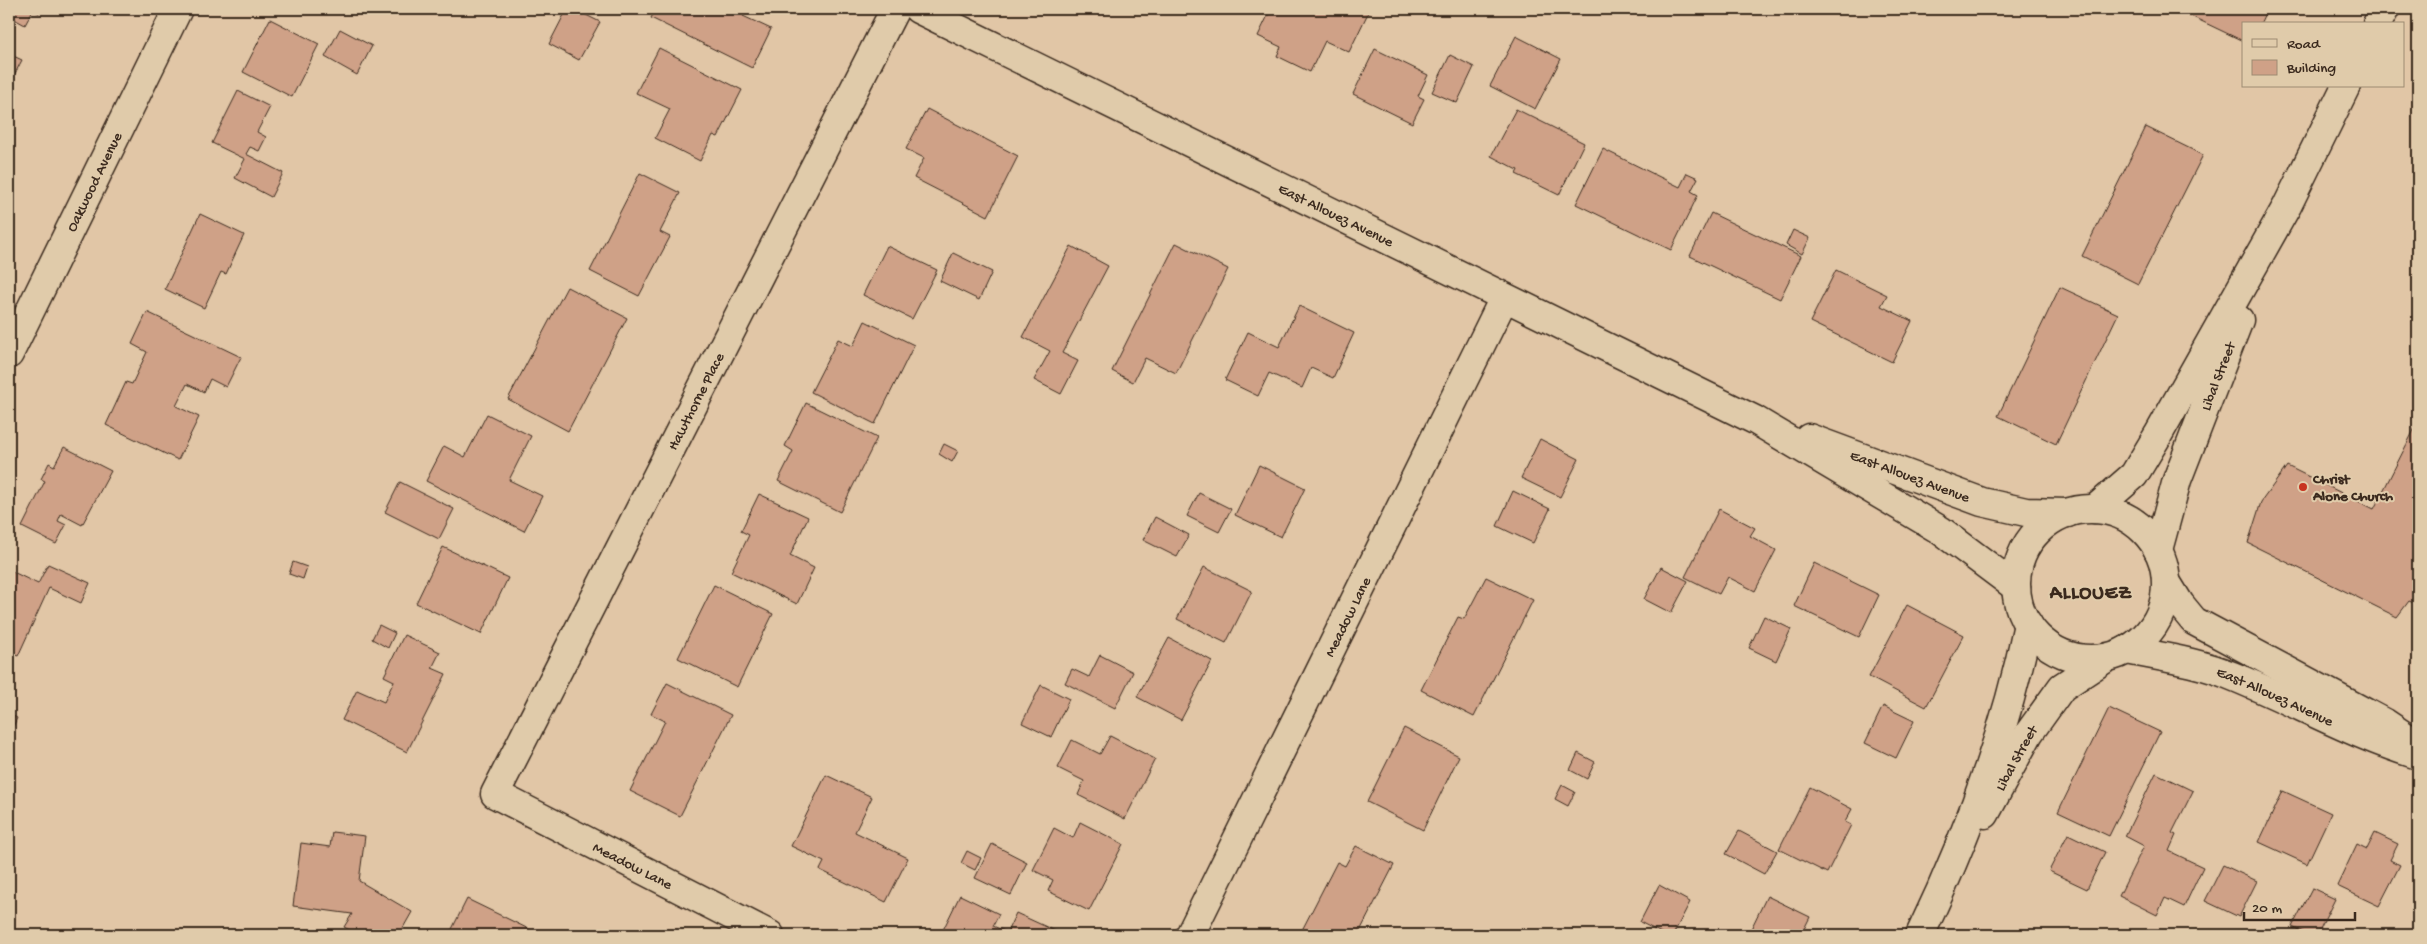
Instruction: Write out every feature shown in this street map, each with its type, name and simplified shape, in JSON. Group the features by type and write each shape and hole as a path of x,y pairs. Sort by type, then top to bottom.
{"street":[{"name":"Oakwood Avenue","path":"9,354 178,9"},
{"name":"Hawthorne Place","path":"495,794 895,9"},
{"name":"East Allouez Avenue","path":"918,9 1755,420 1940,530 2016,587"},
{"path":"2378,22 2385,9"},
{"name":"Libal Street","path":"2158,550 2177,480 2231,339 2287,206 2345,88"},
{"name":"Libal Street","path":"2095,509 2134,475 2287,206"},
{"name":"Meadow Lane","path":"1190,935 1504,298"},
{"name":"East Allouez Avenue","path":"1755,420 1982,502 2026,512 2067,513"},
{"path":"2095,509 2120,515 2142,529 2158,550 2164,566 2167,583 2164,603 2157,622 2144,638 2117,654 2084,660 2061,653 2042,642 2028,624 2019,606 2016,587 2019,563 2030,541 2046,524 2067,513 2095,509"},
{"name":"East Allouez Avenue","path":"2167,583 2180,604 2194,620 2384,723 2418,745"},
{"name":"Libal Street","path":"1947,878 2005,720 2028,624"},
{"name":"East Allouez Avenue","path":"2117,654 2178,660 2230,675 2382,744 2418,755"},
{"name":"Libal Street","path":"1920,935 1947,878 2029,733 2062,687 2117,654"},
{"name":"Meadow Lane","path":"495,794 770,935"}],"building":[{"path":"9,9 41,9 39,13 33,10 25,25 9,16"},
{"path":"567,9 574,9 600,22 579,60 549,44"},
{"path":"656,9 742,9 745,10 743,16 771,29 752,68 651,18"},
{"path":"1271,9 1370,9 1349,52 1325,41 1310,72 1277,56 1281,47 1258,36"},
{"path":"2176,9 2267,9 2261,22 2242,22 2242,41"},
{"path":"270,19 319,44 292,97 243,72"},
{"path":"340,29 372,46 357,75 325,57"},
{"path":"1516,36 1561,59 1535,109 1490,86"},
{"path":"659,48 742,90 718,137 713,135 700,161 655,138 670,109 636,93"},
{"path":"1375,49 1428,75 1418,96 1424,99 1412,123 1353,94"},
{"path":"9,54 22,60 9,85"},
{"path":"1450,55 1474,67 1457,103 1432,92"},
{"path":"238,91 270,107 257,132 266,137 259,151 250,147 246,154 283,173 271,197 235,178 245,159 212,143"},
{"path":"927,109 1018,156 988,216 914,178 924,158 906,149"},
{"path":"1516,109 1584,143 1559,195 1516,174 1518,170 1491,156"},
{"path":"2146,127 2203,155 2138,284 2082,256"},
{"path":"1603,149 1680,187 1687,173 1698,178 1691,191 1698,195 1671,250 1576,204"},
{"path":"640,173 680,193 660,232 670,237 639,296 590,271"},
{"path":"1711,213 1801,256 1780,299 1690,256"},
{"path":"200,214 244,235 226,274 221,272 204,308 165,289"},
{"path":"1793,230 1810,238 1802,254 1786,245"},
{"path":"1176,243 1228,269 1176,373 1145,358 1133,382 1112,371"},
{"path":"887,246 937,270 912,319 863,295"},
{"path":"1071,246 1108,266 1062,353 1078,361 1061,394 1034,380 1050,351 1023,337"},
{"path":"953,253 992,272 979,300 940,281"},
{"path":"1836,270 1887,295 1881,306 1912,321 1892,362 1810,322"},
{"path":"567,287 627,318 568,431 508,399"},
{"path":"2060,287 2118,314 2056,444 1998,416"},
{"path":"1299,306 1354,333 1333,378 1311,368 1302,388 1269,373 1258,396 1225,380 1248,332 1279,347"},
{"path":"147,312 241,357 226,387 210,379 204,392 187,384 176,406 199,417 178,460 106,425 126,382 132,384 147,352 132,344"},
{"path":"865,321 914,345 875,424 811,392 838,339 853,346"},
{"path":"806,403 877,438 840,512 778,481 793,451 785,446"},
{"path":"487,414 531,436 509,480 542,496 524,531 426,481 444,446 465,457"},
{"name":"Christ Alone Church","path":"2418,422 2418,605 2409,601 2397,617 2248,543 2261,502 2287,466 2374,509"},
{"path":"1540,439 1579,459 1560,497 1521,478"},
{"path":"944,444 958,451 952,462 939,454"},
{"path":"64,447 111,471 82,525 61,514 58,521 66,525 56,544 22,527 45,481 41,479 49,463 54,466"},
{"path":"1259,465 1305,488 1281,537 1235,515"},
{"path":"400,482 454,509 439,539 385,512"},
{"path":"1513,491 1550,509 1533,543 1497,526"},
{"path":"1199,493 1231,509 1219,532 1187,516"},
{"path":"759,494 808,517 790,556 814,568 797,604 731,572 749,535 741,531"},
{"path":"1719,509 1755,528 1750,536 1776,550 1755,591 1728,577 1719,594 1685,577"},
{"path":"1155,517 1189,535 1177,557 1143,540"},
{"path":"443,547 508,578 481,634 416,603"},
{"path":"293,562 307,567 303,579 289,574"},
{"path":"1814,563 1879,595 1859,637 1794,606"},
{"path":"48,564 90,583 81,603 49,588 18,656 9,652 9,570 38,584"},
{"path":"1204,567 1252,591 1226,643 1177,619"},
{"path":"1661,567 1688,581 1671,613 1644,599"},
{"path":"1486,577 1533,600 1474,717 1421,690 1458,617 1464,619"},
{"path":"714,585 773,614 737,687 678,658"},
{"path":"1907,605 1964,635 1926,707 1869,677"},
{"path":"1764,616 1791,629 1776,661 1749,648"},
{"path":"379,625 395,633 388,648 372,639"},
{"path":"404,635 440,652 432,668 446,674 407,752 342,720 357,690 384,702 394,681 384,676"},
{"path":"1169,638 1212,661 1181,720 1137,697"},
{"path":"1100,655 1133,672 1115,708 1065,683 1072,669 1089,677"},
{"path":"667,683 731,715 680,816 630,791 665,721 651,714"},
{"path":"1041,685 1069,699 1051,737 1022,723"},
{"path":"1883,706 1914,721 1896,758 1865,743"},
{"path":"2109,708 2160,732 2109,836 2058,812"},
{"path":"9,714 17,718 9,736"},
{"path":"1404,728 1459,756 1423,830 1367,802"},
{"path":"1110,736 1155,759 1125,819 1078,795 1084,781 1058,768 1072,740 1100,754"},
{"path":"1578,753 1595,762 1587,779 1570,770"},
{"path":"2156,773 2193,791 2172,833 2176,835 2169,851 2203,867 2184,907 2165,898 2157,915 2119,896 2144,846 2125,836"},
{"path":"826,775 872,797 855,832 908,858 886,902 820,870 824,862 791,846"},
{"path":"1562,785 1575,792 1568,806 1555,799"},
{"path":"1810,787 1852,809 1845,822 1851,825 1827,873 1779,849"},
{"path":"2283,791 2331,813 2307,864 2259,842"},
{"path":"1080,822 1123,844 1089,911 1048,891 1053,880 1033,870 1054,828 1073,838"},
{"path":"1739,831 1777,851 1764,874 1726,854"},
{"path":"332,832 365,836 359,881 412,912 399,935 359,935 344,927 352,914 293,906 301,843 330,847"},
{"path":"2375,833 2398,844 2390,860 2400,865 2379,906 2337,886 2357,844 2367,849"},
{"path":"2068,834 2105,852 2087,889 2049,871"},
{"path":"992,844 1027,862 1011,895 975,878"},
{"path":"1356,846 1394,865 1358,935 1300,934 1337,862 1345,866"},
{"path":"967,851 981,858 975,870 961,863"},
{"path":"2223,865 2257,881 2239,917 2205,901"},
{"path":"1659,885 1690,902 1673,935 1665,935 1640,922"},
{"path":"2312,888 2335,899 2317,935 2310,935 2292,927"},
{"path":"960,895 999,914 993,926 1007,932 1016,913 1064,935 949,935 942,932"},
{"path":"1767,896 1810,917 1801,935 1748,935"},
{"path":"467,899 541,935 449,935"}],"place":[{"name":"Christ Alone Church","path":"2303,487"}],"district":[{"name":"ALLOUEZ","path":"2091,591"}]}
